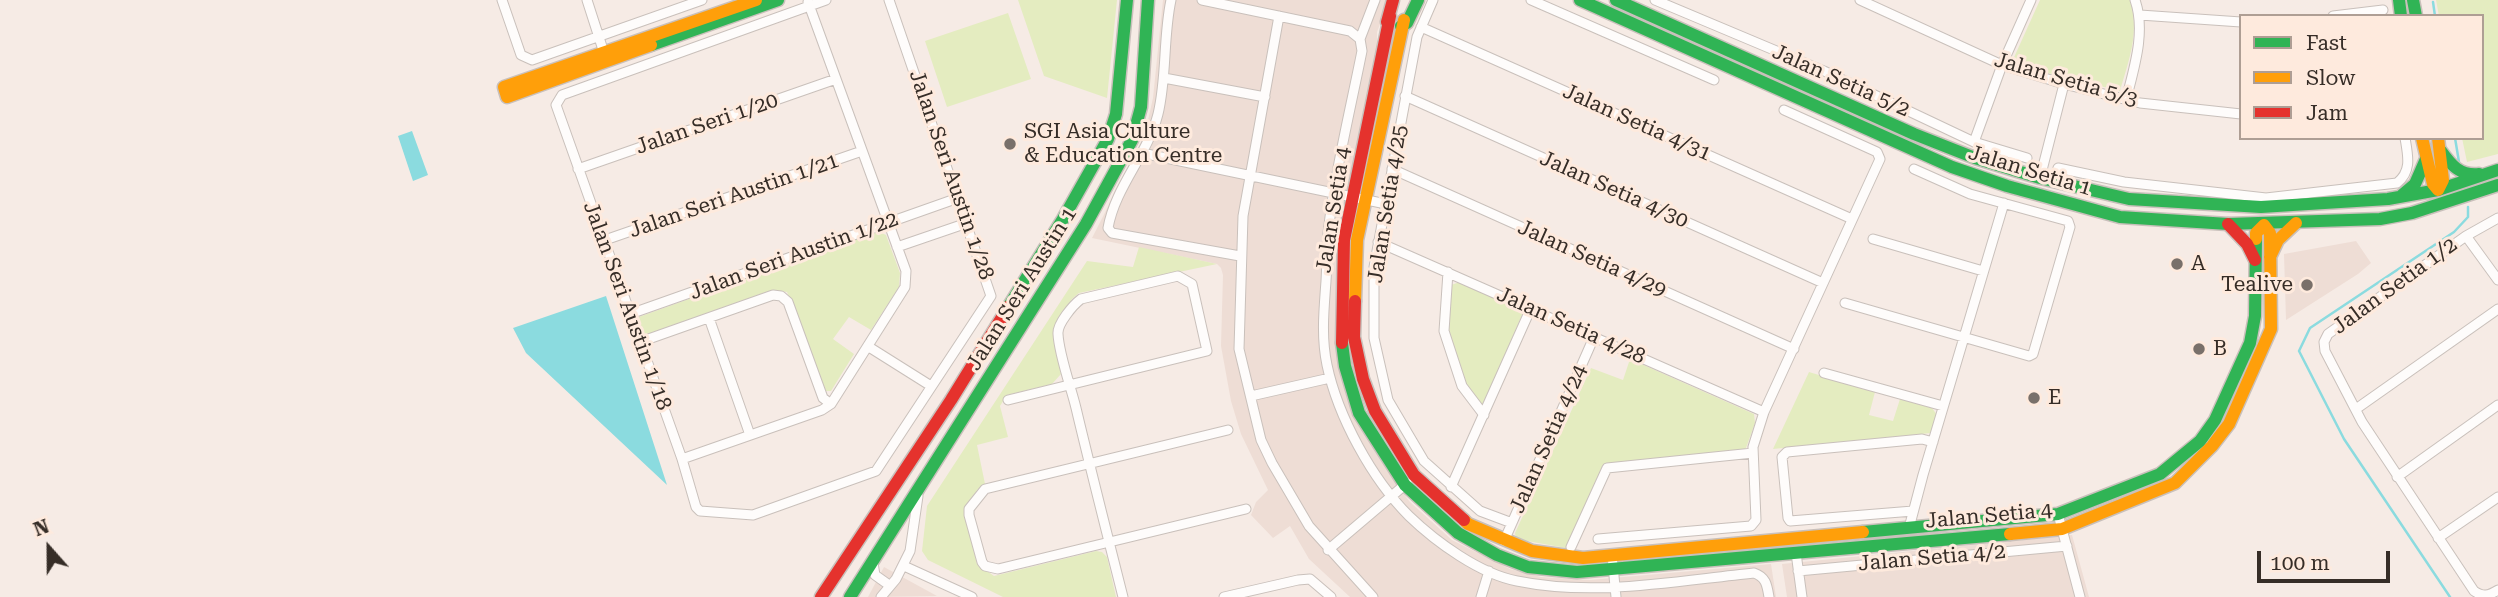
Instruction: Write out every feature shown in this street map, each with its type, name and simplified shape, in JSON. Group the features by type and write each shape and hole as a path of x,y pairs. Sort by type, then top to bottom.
{"main road":[{"path":"756,0 606,57 508,97 504,87 606,57 778,0"},
{"name":"Jalan Seri Austin 1","path":"821,597 951,400 1063,219 1108,139 1116,114 1127,0"},
{"name":"Jalan Setia 4","path":"1395,0 1387,22 1359,198 1354,337 1363,379 1375,411 1410,480 1458,534 1497,555 1528,567 1577,572 2062,528 2175,483 2212,446 2229,424 2271,329 2270,233 2264,225 2256,233 2255,316 2250,343 2215,420 2200,441 2160,474 2058,514 1583,558 1532,551 1504,541 1468,524 1410,480"},
{"name":"Jalan Setia 4","path":"1359,198 1401,26 1413,0"},
{"path":"1401,26 1407,23 1418,0"},
{"name":"Jalan Setia 1","path":"1580,0 1952,167 2007,186 2120,217 2264,225 2379,219 2412,213 2498,184"},
{"name":"Jalan Setia 1","path":"1616,0 1914,134 1975,158 2040,178 2129,200 2260,208 2397,198 2438,190 2493,171"},
{"name":"Jalan Seri Austin 1","path":"850,597 1086,224 1132,140 1141,107 1147,5"},
{"path":"2422,140 2433,184 2446,195 2498,184"},
{"path":"2440,145 2452,167 2462,173 2473,175 2493,171"},
{"path":"2379,219 2427,203 2438,190 2443,180 2440,145"},
{"path":"2397,198 2412,189 2426,159"},
{"path":"2007,186 2023,187 2040,178"},
{"path":"2040,178 2041,187 2046,194 2068,203"},
{"path":"2179,202 2248,218 2264,225 2274,217 2310,212 2337,202"},
{"path":"2270,257 2278,240 2296,223"},
{"path":"2228,224 2247,244 2255,260"},
{"path":"842,563 863,574"}],"street":[{"path":"502,0 521,55 527,60 535,60 702,0"},
{"path":"587,0 606,57"},
{"name":"Jalan Seri Austin 1/28","path":"700,511 752,515 876,471 991,296 889,0"},
{"path":"1147,5 1158,0"},
{"path":"1171,0 1158,115 1122,191 1108,228 1112,233 1240,256"},
{"path":"1202,0 1350,32 1360,39"},
{"path":"1375,0 1360,39 1362,51 1334,193 1328,234 1323,342 1342,417 1390,497 1425,531 1451,551 1515,581 1616,592 1754,573 1766,581 1769,597"},
{"name":"Jalan Setia 4/25","path":"1433,0 1417,37 1378,242 1374,267 1374,338 1388,400 1424,461 1480,511 1511,523"},
{"path":"1531,0 1714,80"},
{"name":"Jalan Setia 5/2","path":"1655,0 1824,71 1974,142 2027,158"},
{"name":"Jalan Setia 5/3","path":"1860,0 2002,65 2140,103 2239,114"},
{"path":"1974,142 2002,65 2031,0"},
{"path":"2126,100 2136,59 2140,15 2135,0"},
{"path":"682,459 822,410 831,404 905,288 906,271 836,79 816,2"},
{"name":"Jalan Seri Austin 1/18","path":"700,511 696,507 682,459 556,106 557,100 562,95 816,2"},
{"path":"2347,14 2383,9"},
{"path":"2140,15 2239,22"},
{"path":"1279,16 1243,216 1239,349 1261,440 1272,463 1309,526 1373,597"},
{"name":"Jalan Setia 4/31","path":"1421,27 1852,219"},
{"path":"1164,78 1265,97"},
{"name":"Jalan Seri 1/20","path":"578,169 836,79"},
{"path":"2040,178 2064,83"},
{"name":"Jalan Setia 4/30","path":"1405,96 1824,283"},
{"path":"1598,539 1751,526 1756,520 1754,441 1764,412 1880,159 1879,155 1784,110"},
{"path":"2058,168 2124,182 2266,198 2397,183 2405,177 2408,166 2405,140"},
{"name":"Jalan Seri Austin 1/21","path":"605,240 862,151"},
{"path":"1142,153 1385,204"},
{"name":"Jalan Setia 4/29","path":"1392,169 1794,349"},
{"path":"1845,303 2029,356 2033,354 2070,224 2064,219 1970,194 1913,169"},
{"name":"Jalan Seri Austin 1/22","path":"630,314 958,198"},
{"path":"1909,528 2004,203"},
{"name":"Jalan Setia 1/2","path":"2498,218 2466,236 2328,334 2324,342 2325,351 2356,409 2397,477 2474,591 2487,597 2498,590"},
{"path":"897,247 967,223"},
{"path":"2466,236 2498,280"},
{"path":"1873,239 1983,271"},
{"name":"Jalan Setia 4/28","path":"1378,242 1764,412"},
{"path":"1448,272 1444,331 1462,386 1484,415"},
{"path":"1008,400 1070,385 1207,351 1192,284 1178,276 1081,299 1058,333 1070,385 1123,597"},
{"path":"640,342 773,295 781,296 788,302 823,398 831,404"},
{"path":"1451,487 1531,308"},
{"path":"2356,409 2498,309"},
{"path":"709,318 750,435"},
{"name":"Jalan Setia 4/24","path":"1504,541 1594,337"},
{"path":"869,347 931,386"},
{"path":"1824,373 1943,407"},
{"path":"1251,396 1330,378"},
{"path":"2397,477 2498,405"},
{"path":"1227,430 985,489 969,509 969,515 982,562 992,569 1246,509"},
{"path":"1913,511 1790,521 1783,457 1787,452 1922,439 1933,442"},
{"path":"1571,547 1605,471 1610,467 1753,453"},
{"path":"1328,550 1410,480"},
{"path":"881,597 904,566 910,551 920,487"},
{"path":"2438,538 2498,497"},
{"path":"2058,514 2081,597"},
{"name":"Jalan Setia 4/2","path":"1798,571 2067,546"},
{"path":"1796,553 1801,597"},
{"path":"1612,555 1616,592"},
{"path":"873,558 876,575 889,585"},
{"path":"904,566 972,597"},
{"path":"1480,597 1489,571"},
{"path":"1224,597 1310,579 1331,597"}],"shaded area":[{"path":"1163,0 1389,0 1377,32 1377,55 1339,236 1353,413 1410,502 1452,540 1510,569 1541,577 1590,580 1771,564 1776,597 1350,597 1309,559 1290,526 1273,538 1251,515 1256,502 1268,490 1241,434 1231,401 1221,346 1221,268 1217,264 1092,238 1145,134 1153,98"},
{"path":"2356,241 2371,263 2286,320 2284,254"},
{"path":"2072,535 2089,597 1787,597 1782,564"},
{"path":"884,567 937,596 868,597"}],"green space":[{"path":"1018,0 1117,0 1107,98 1044,76"},
{"path":"2040,0 2130,0 2134,35 2120,91 2011,64"},
{"path":"2436,0 2498,0 2498,154 2467,162 2462,140 2484,140 2484,14 2439,14"},
{"path":"1008,13 1031,79 947,107 925,41"},
{"path":"878,231 886,235 900,273 899,287 871,330 849,317 833,339 854,354 831,391 826,391 787,292 772,290 642,336 636,318"},
{"path":"1139,247 1217,264 1079,293 1072,299 1053,330 1061,374 1052,384 1007,395 1000,406 1008,437 977,445 985,484 977,490 965,513 977,564 994,576 1096,551 1102,552 1107,557 1116,597 1003,597 928,560 922,551 927,506 1087,261 1133,267"},
{"path":"1460,282 1524,310 1484,406 1465,382 1450,338 1448,317 1451,285"},
{"path":"1630,359 1754,414 1755,423 1746,448 1741,451 1608,464 1602,468 1566,548 1516,539 1515,533 1591,368 1623,380"},
{"path":"1809,372 1875,392 1869,415 1893,421 1900,399 1932,408 1937,415 1931,433 1773,449"}],"water":[{"path":"412,131 428,175 413,181 398,136"},
{"path":"606,296 667,485 526,353 513,328"}],"waterway":[{"path":"2433,2 2435,14"},
{"path":"2455,140 2459,162"},
{"path":"2450,597 2344,439 2299,351 2310,328 2454,232 2468,217 2468,207"}],"traffic: fast":[{"path":"651,45 778,0"},
{"path":"1009,306 1108,139 1116,114 1127,0"},
{"path":"850,597 1086,224 1132,140 1141,107 1148,0"},
{"path":"1401,26 1407,23 1418,0"},
{"path":"1580,0 1952,167 2007,186 2120,217 2228,224 2380,219 2412,213 2498,185"},
{"path":"1616,0 1914,134 1975,158 2040,178 2129,199 2261,207 2388,199 2438,190 2498,170"},
{"path":"2399,0 2401,14"},
{"path":"2413,0 2416,14"},
{"path":"2441,151 2457,168 2466,173 2479,174"},
{"path":"2402,195 2415,184 2426,159"},
{"path":"1863,532 2058,514 2160,474 2200,441 2215,420 2250,343 2255,316 2256,239"},
{"path":"1342,343 1345,366 1359,413 1405,485 1458,533 1497,555 1528,567 1577,572 2010,534"}],"traffic: slow":[{"path":"651,45 507,97 504,87 756,0"},
{"path":"1355,301 1357,240 1404,20"},
{"path":"2422,140 2433,184 2438,190 2443,180 2438,140"},
{"path":"2270,257 2278,240 2296,223"},
{"path":"2010,534 2062,529 2175,483 2212,446 2229,424 2271,329 2270,233 2264,225 2256,233 2256,239"},
{"path":"1464,520 1532,551 1583,558 1863,532"}],"traffic: jam":[{"path":"1387,22 1393,0"},
{"path":"1342,343 1344,240 1390,16"},
{"path":"2228,224 2247,244 2255,260"},
{"path":"1355,301 1354,337 1363,379 1375,411 1414,475 1464,520"},
{"path":"821,597 951,400 1009,306"}],"place":[{"name":"SGI Asia Culture & Education Centre","path":"1010,144"},
{"name":"A","path":"2177,264"},
{"name":"Tealive","path":"2307,285"},
{"name":"B","path":"2199,349"},
{"name":"E","path":"2034,398"}]}
